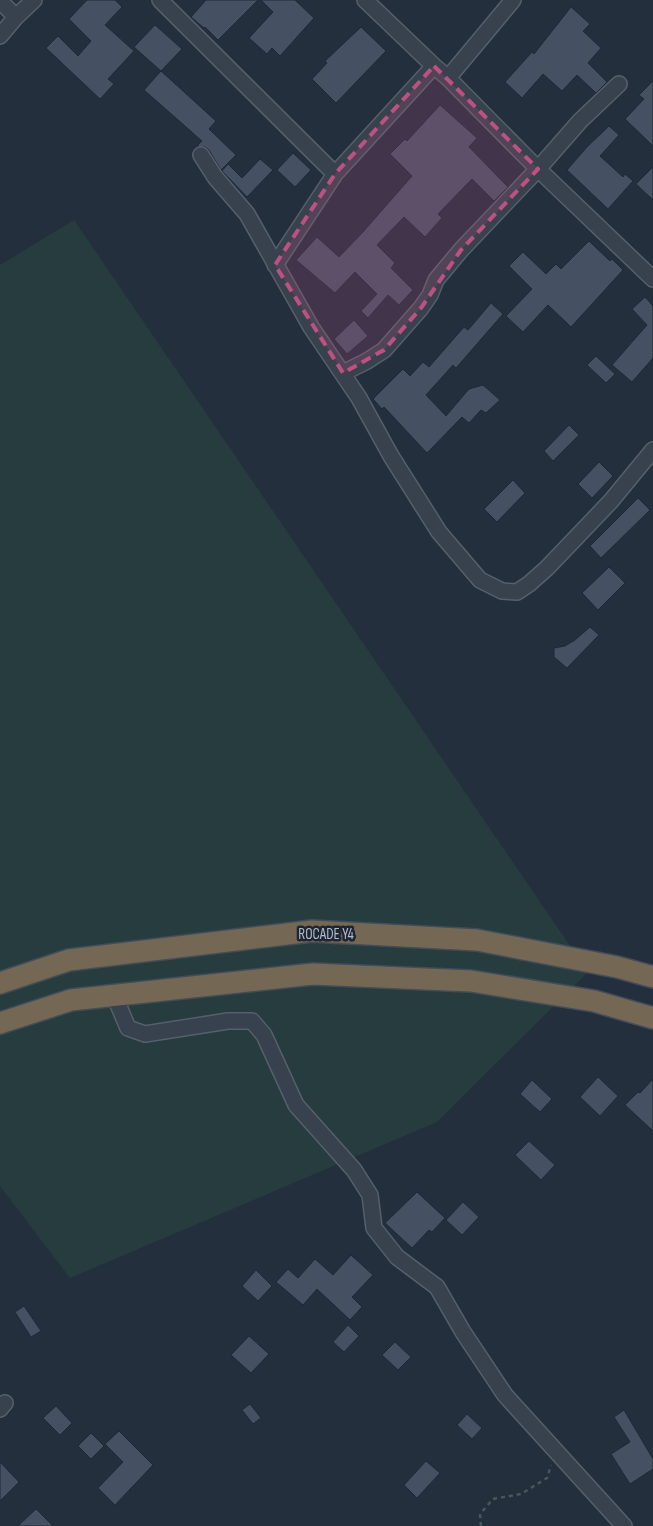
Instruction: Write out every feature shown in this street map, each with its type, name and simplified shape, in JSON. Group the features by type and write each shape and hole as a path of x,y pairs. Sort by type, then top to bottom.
{"highway":[{"name":"ROCADE Y4","path":"0,983 70,960 312,931 477,940 617,967 653,977"},
{"path":"0,1023 71,1000 313,974 471,981 594,1001 653,1018"}],"street":[{"path":"0,36 34,0"},
{"path":"160,0 335,174"},
{"path":"365,0 448,78 653,279"},
{"path":"448,78 513,0"},
{"path":"0,1 16,17"},
{"path":"275,265 335,174 434,66"},
{"path":"343,373 384,350 421,308 430,295 436,280 461,250 580,121 619,84"},
{"path":"201,155 215,177 247,214 311,327 343,373 391,456 439,532 480,580 502,591 517,592 547,568 611,501 653,450"},
{"path":"114,996 128,1028 145,1034 228,1021 252,1021 264,1036 296,1106 354,1170 370,1195 374,1228 396,1257 437,1287 463,1332 506,1395 624,1526"}],"path":[{"path":"481,1526 480,1514 493,1499 520,1494 547,1478 556,1452"}],"highlighted area":[{"path":"434,66 538,169 461,250 421,308 384,350 343,373 275,265 335,174"}],"green space":[{"path":"74,220 588,972 437,1122 70,1278 0,1186 0,265"}],"building":[{"path":"87,0 115,0 122,7 105,25 134,51 108,79 114,84 100,99 46,48 58,36 78,56 91,41 69,19"},
{"path":"206,0 258,0 218,40 191,17"},
{"path":"261,0 295,0 314,18 280,56 272,48 267,54 249,38 273,12"},
{"path":"571,7 590,24 583,31 601,48 588,63 607,82 596,93 577,75 562,91 543,74 522,98 505,82 532,52 534,54"},
{"path":"155,25 182,49 161,71 134,47"},
{"path":"361,27 386,51 336,103 312,79 327,63 325,61"},
{"path":"161,71 216,121 209,129 236,155 221,170 209,150 205,147 197,146 202,141 144,90"},
{"path":"653,81 653,146 625,119 644,99 639,95"},
{"path":"440,105 477,138 469,147 508,187 494,201 472,179 438,214 442,218 425,237 404,217 377,245 395,263 391,268 413,290 399,305 388,295 368,318 361,311 377,294 355,272 335,293 296,260 317,237 339,257 363,232 412,176 390,154 405,139 407,141"},
{"path":"609,126 619,135 600,156 623,177 625,174 633,181 608,209 567,170"},
{"path":"293,153 311,170 295,187 277,170"},
{"path":"260,159 273,170 247,197 222,171 228,164 242,178"},
{"path":"653,167 653,200 636,184"},
{"path":"589,241 610,261 612,259 623,270 571,327 548,305 523,332 506,316 532,289 509,266 523,252 546,274 556,264 561,269"},
{"path":"645,297 653,306 653,358 632,382 612,365 647,325 632,309"},
{"path":"491,303 503,314 456,368 453,365 426,395 446,416 469,389 483,385 500,400 486,413 481,410 469,423 462,417 427,453 384,407 382,409 373,399 403,369 410,376 423,362 429,367 464,327 468,330"},
{"path":"354,320 368,336 347,354 334,339"},
{"path":"596,356 615,374 606,383 587,365"},
{"path":"569,425 579,435 553,461 544,451"},
{"path":"599,462 613,476 592,498 578,484"},
{"path":"513,480 525,493 497,522 484,509"},
{"path":"638,498 650,510 601,558 590,546"},
{"path":"609,567 625,583 598,610 582,593"},
{"path":"590,627 599,635 567,668 554,657 554,648 565,646"},
{"path":"598,1077 618,1096 600,1116 580,1097"},
{"path":"653,1079 653,1131 625,1105"},
{"path":"532,1080 552,1099 540,1112 520,1094"},
{"path":"529,1141 555,1165 541,1180 515,1155"},
{"path":"417,1192 445,1218 432,1232 429,1230 412,1248 385,1223"},
{"path":"463,1202 479,1217 462,1235 446,1220"},
{"path":"351,1255 373,1275 352,1297 362,1307 350,1320 317,1289 303,1305 276,1282 288,1269 298,1278 315,1259 333,1275"},
{"path":"256,1270 272,1286 258,1301 242,1286"},
{"path":"24,1306 41,1331 31,1337 15,1312"},
{"path":"348,1325 359,1336 344,1352 333,1342"},
{"path":"249,1336 269,1354 251,1373 231,1355"},
{"path":"395,1342 411,1357 398,1370 382,1355"},
{"path":"250,1404 261,1418 253,1424 242,1410"},
{"path":"56,1406 72,1423 60,1435 43,1418"},
{"path":"624,1410 653,1459 653,1469 630,1484 611,1454 630,1442 614,1417"},
{"path":"467,1414 482,1428 472,1439 457,1425"},
{"path":"119,1431 153,1465 115,1505 98,1488 123,1462 105,1444"},
{"path":"91,1433 104,1446 91,1459 78,1446"},
{"path":"426,1461 440,1473 417,1498 404,1485"},
{"path":"0,1462 19,1482 0,1501"},
{"path":"36,1509 53,1526 18,1526"}]}
